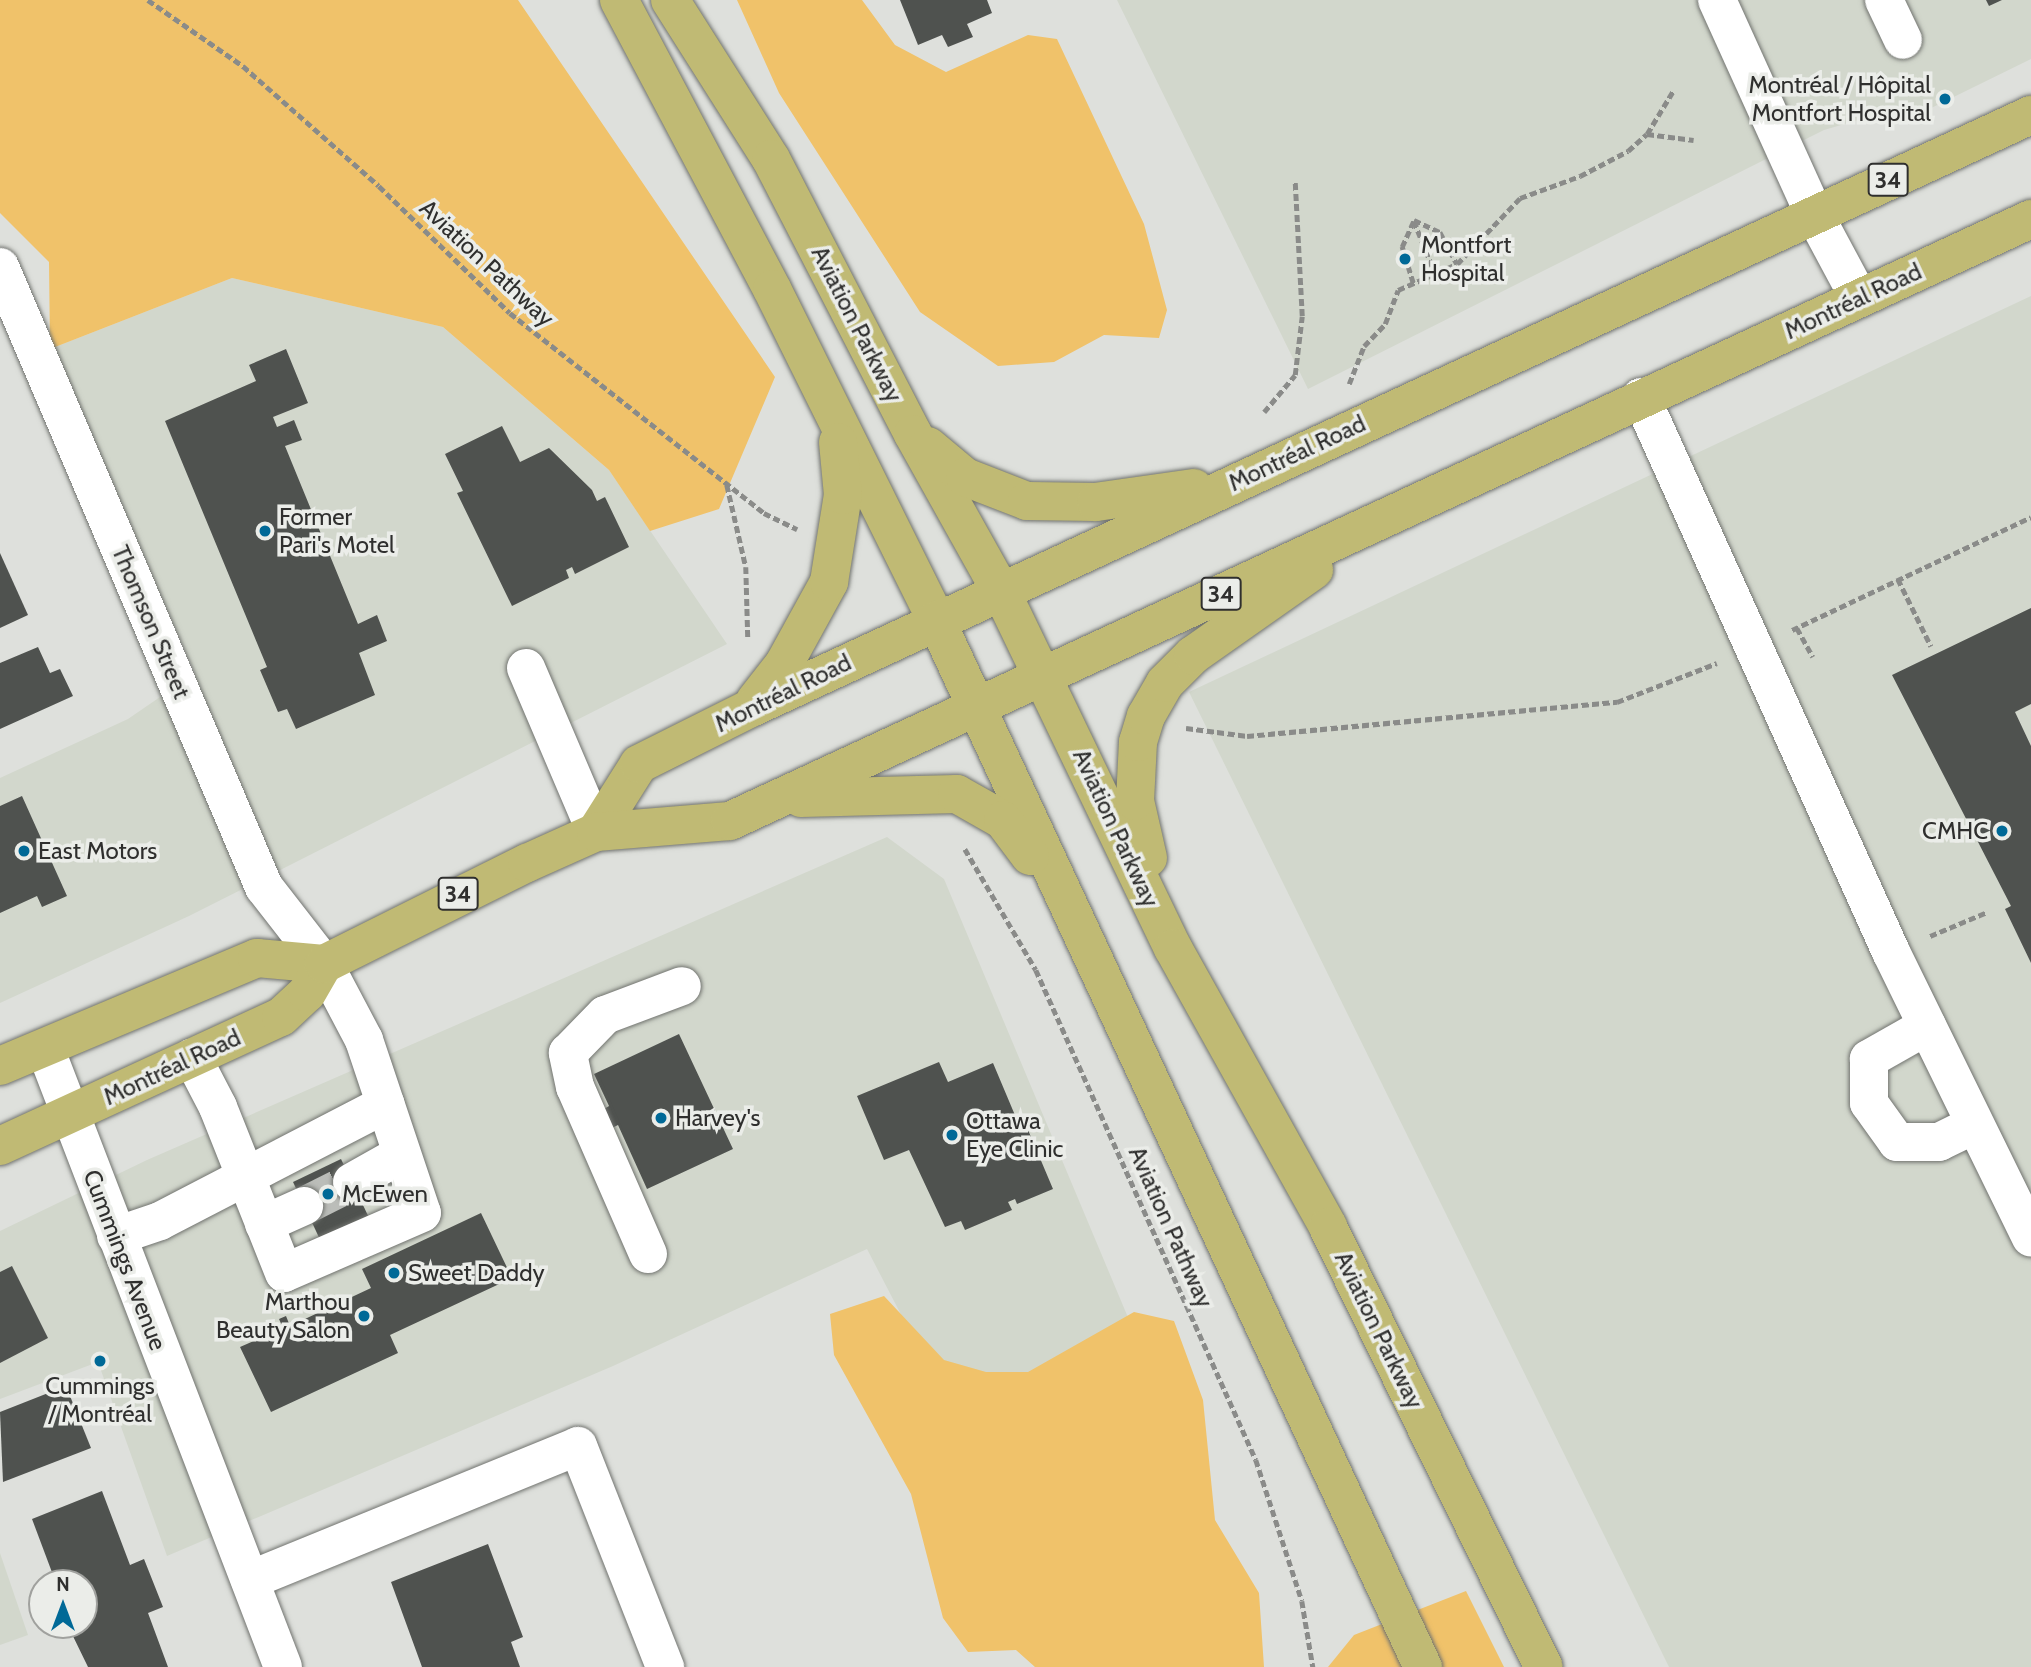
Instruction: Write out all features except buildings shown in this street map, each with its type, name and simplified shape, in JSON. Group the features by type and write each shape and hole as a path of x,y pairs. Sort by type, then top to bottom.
{"main road":[{"path":"619,0 834,412 936,620 1423,1667"},
{"name":"Aviation Parkway","path":"670,0 771,159 913,434 1002,593 1045,677 1173,948 1328,1227 1544,1667"},
{"name":"Montréal Road","path":"596,832 639,764 753,703 1002,593 1234,482 2031,115"},
{"name":"Montréal Road","path":"0,1146 281,1017 307,993 324,964 446,900 596,832 730,821 978,709 1398,510 2031,219"},
{"path":"753,703 784,664 830,582 844,495 834,412"},
{"path":"913,434 965,477 1027,501 1096,502 1234,482"},
{"path":"1173,948 1135,801 1139,742 1146,716 1165,684 1193,655 1398,510"},
{"path":"778,800 957,794 1003,820 1066,904"},
{"path":"0,1066 257,958 324,964"}],"street":[{"path":"1717,0 1814,214 1859,298"},
{"path":"1884,0 1903,40"},
{"name":"Thomson Street","path":"0,267 264,887 324,964 364,1041 422,1213 284,1273 264,1224"},
{"path":"1641,397 1757,647 1891,952 1973,1125 2031,1238"},
{"path":"526,668 596,832"},
{"path":"648,1254 575,1087 568,1053 605,1015 682,986"},
{"path":"1927,1026 1869,1059 1869,1102 1897,1142 1939,1142 1973,1125"},
{"name":"Cummings Avenue","path":"45,1048 283,1667"},
{"path":"192,1057 264,1224 304,1206"},
{"path":"116,1236 160,1221 244,1174 386,1104"},
{"path":"352,1182 402,1154"},
{"path":"250,1580 578,1446 666,1667"}],"path":[{"name":"Aviation Pathway","path":"148,0 243,66 379,186 510,313 764,513 805,533"},
{"path":"1348,386 1364,346 1385,324 1398,289 1457,264 1520,198 1580,176 1628,151 1647,134 1673,91"},
{"path":"1647,134 1694,140"},
{"path":"1264,412 1295,374 1302,316 1295,182"},
{"path":"1414,220 1440,232 1457,264"},
{"path":"1414,220 1434,273"},
{"path":"1413,283 1402,247 1414,220"},
{"path":"726,484 746,568 753,703"},
{"path":"1175,725 1201,734 1247,736 1617,702 1757,647 2031,517"},
{"path":"1898,579 1931,646"},
{"path":"1797,628 1813,657"},
{"name":"Aviation Pathway","path":"962,844 1036,970 1256,1460 1302,1601 1313,1667"},
{"path":"1891,952 1987,912"}],"shaded area":[{"path":"0,0 518,0 775,377 719,509 650,531 609,470 443,327 232,278 50,349 49,262 0,213"},
{"path":"737,0 862,0 895,45 946,72 1028,35 1057,39 1144,224 1167,310 1159,338 1104,335 1054,362 998,366 920,312 779,93"},
{"name":"Montfort Hospital","path":"1117,0 2031,0 2031,59 1919,114 1865,118 1824,130 1308,389"},
{"path":"232,278 443,327 609,470 727,644 189,916 0,1003 0,778 128,719 195,673 50,349"},
{"path":"2031,296 2031,1667 1669,1667 1189,692"},
{"path":"887,837 944,879 1132,1327 950,1409 867,1249 613,1366 167,1556 98,1362 0,1399 0,1231 147,1160"},
{"path":"884,1296 944,1360 986,1372 1028,1372 1134,1312 1174,1321 1203,1400 1215,1520 1259,1593 1264,1667 1035,1667 1016,1650 968,1652 943,1618 911,1494 834,1355 830,1314"},
{"path":"0,1553 28,1635 0,1645"},
{"path":"1466,1591 1504,1667 1328,1667 1354,1635"}],"tunnel":[{"path":"304,1206 352,1182"}],"place":[{"name":"Montréal / Hôpital Montfort Hospital","path":"1945,99"},
{"name":"Montfort Hospital","path":"1405,259"},
{"name":"Former Pari's Motel","path":"265,531"},
{"name":"CMHC","path":"2002,831"},
{"name":"East Motors","path":"24,851"},
{"name":"Harvey's","path":"661,1118"},
{"name":"Ottawa Eye Clinic","path":"952,1135"},
{"name":"McEwen","path":"328,1194"},
{"name":"Sweet Daddy","path":"394,1273"},
{"name":"Marthou Beauty Salon","path":"364,1316"},
{"name":"Cummings / Montréal","path":"100,1361"}]}
